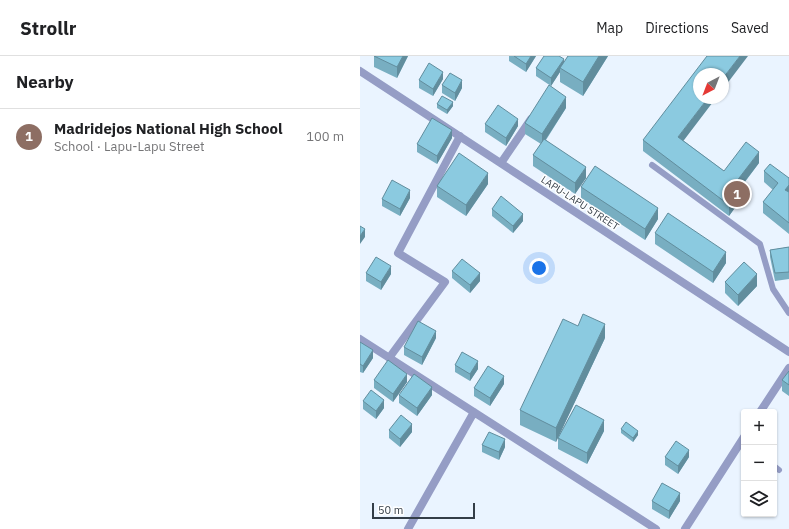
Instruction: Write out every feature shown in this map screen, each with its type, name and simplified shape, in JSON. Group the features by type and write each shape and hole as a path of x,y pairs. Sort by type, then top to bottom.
{"street":[{"name":"LAPU-LAPU STREET","path":"360,71 789,352"},
{"path":"501,163 535,113"},
{"path":"389,358 445,282 398,253 460,136"},
{"path":"360,339 656,529"},
{"path":"762,409 789,368"},
{"path":"408,529 474,412"},
{"path":"685,529 741,445"}],"lane":[{"path":"652,165 760,244 773,289 789,313"}],"building":[{"path":"374,56 403,56 397,67"},
{"path":"514,56 531,56 526,64"},
{"path":"544,56 559,56 564,59 551,78 536,68"},
{"path":"568,56 599,56 583,82 560,68"},
{"path":"707,56 740,56 729,70 729,68 698,68"},
{"path":"429,63 443,72 433,89 419,80"},
{"path":"450,73 462,80 455,93 442,85"},
{"path":"693,74 693,104 703,104 678,137 724,171 746,142 759,152 736,182 742,187 729,205 643,140"},
{"path":"549,85 566,97 542,134 525,123"},
{"path":"442,96 453,102 447,110 437,104"},
{"path":"498,105 518,119 506,138 485,124"},
{"path":"432,118 452,130 437,156 417,144"},
{"path":"544,139 586,167 575,183 533,155"},
{"path":"459,153 488,173 466,205 437,186"},
{"path":"770,164 789,178 789,185 785,190 789,192 789,223 763,202 778,183 764,171"},
{"path":"595,166 658,208 645,229 581,187"},
{"path":"392,180 410,190 400,209 382,199"},
{"path":"501,196 523,214 513,226 492,209"},
{"path":"668,213 726,252 713,272 655,233"},
{"path":"360,226 365,229 360,236"},
{"path":"789,247 789,272 775,273 770,250"},
{"path":"376,257 391,266 381,282 366,273"},
{"path":"462,259 480,273 470,285 452,271"},
{"path":"744,262 757,274 738,295 725,282"},
{"path":"583,314 605,324 556,428 520,410 563,319 578,326"},
{"path":"418,321 436,331 422,357 404,347"},
{"path":"360,342 373,350 363,366 360,364"},
{"path":"462,352 478,361 470,374 455,365"},
{"path":"388,360 407,374 393,394 374,380"},
{"path":"488,366 504,376 490,398 474,388"},
{"path":"789,371 789,385 782,380"},
{"path":"414,374 432,387 417,408 399,395"},
{"path":"371,390 384,400 376,411 363,401"},
{"path":"576,405 604,420 587,453 558,438"},
{"path":"401,415 412,424 400,439 389,430"},
{"path":"626,422 638,431 633,438 621,429"},
{"path":"489,432 505,439 499,452 482,445"},
{"path":"676,441 689,450 678,466 665,457"},
{"path":"662,483 680,493 669,511 652,501"}],"place":[{"name":"Madridejos National High School","path":"737,194"}]}
